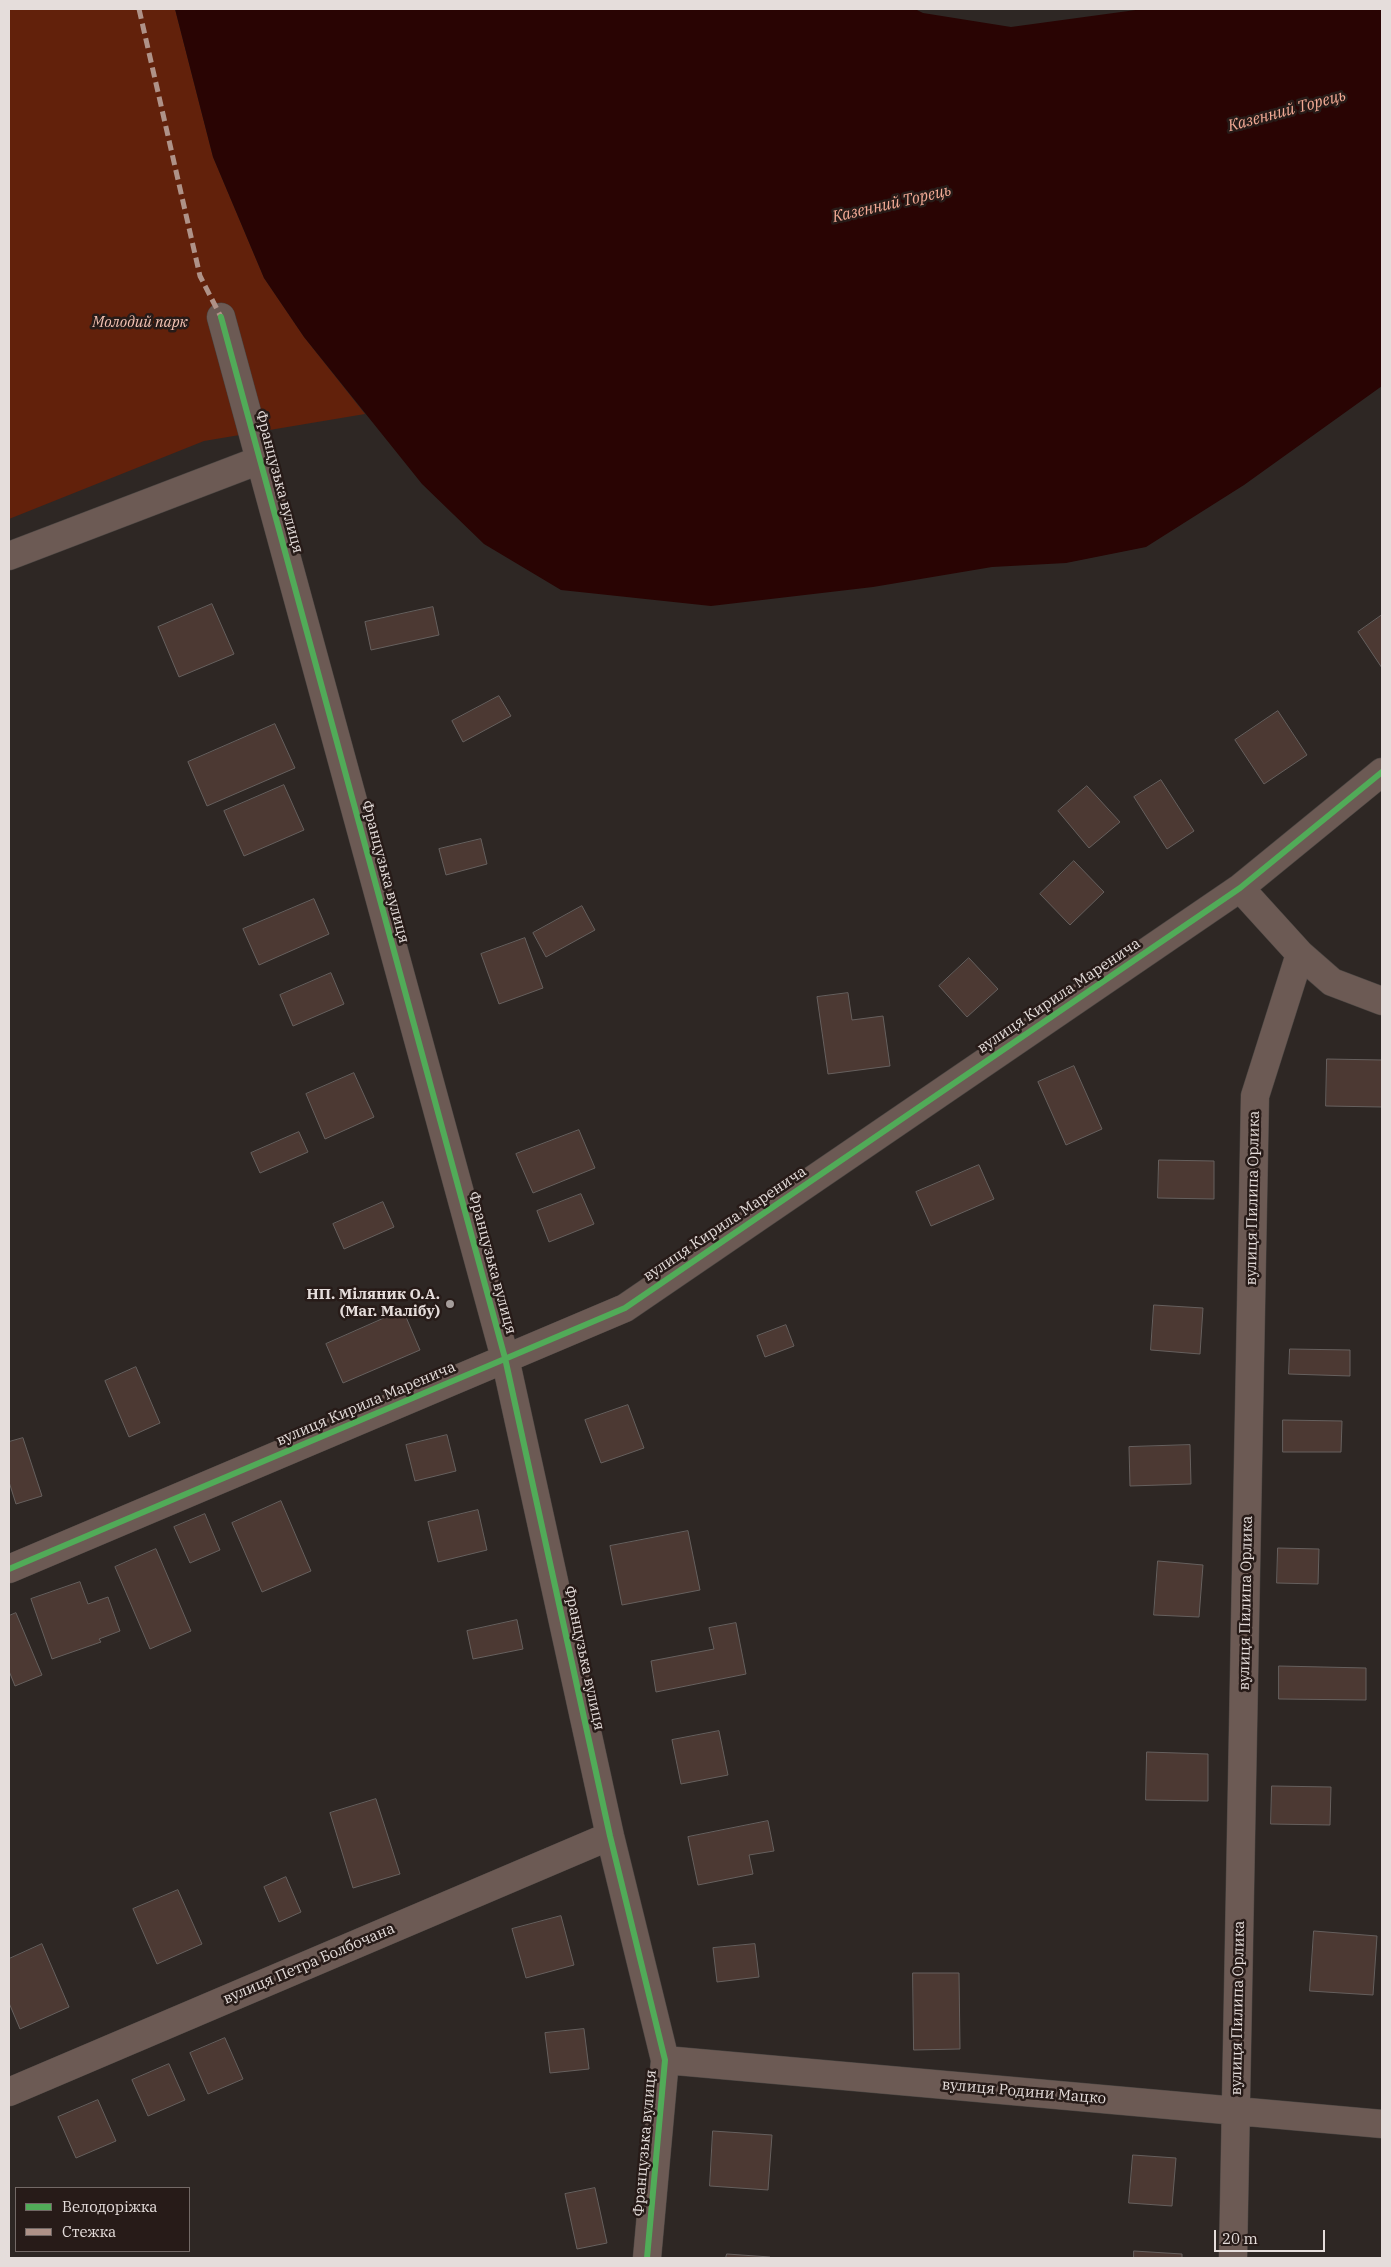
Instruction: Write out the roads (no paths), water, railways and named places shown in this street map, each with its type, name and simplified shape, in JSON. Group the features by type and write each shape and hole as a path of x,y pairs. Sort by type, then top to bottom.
{"street":[{"name":"Французька вулиця","path":"221,317 505,1358 610,1836 665,2060 647,2258"},
{"path":"9,556 260,460"},
{"name":"вулиця Кирила Маренича","path":"9,1569 625,1308 1240,888 1382,772"},
{"path":"1240,888 1300,954 1332,982 1382,1001"},
{"name":"вулиця Пилипа Орлика","path":"1233,2258 1255,1096 1300,954"},
{"name":"вулиця Петра Болбочана","path":"9,2092 610,1836"},
{"name":"вулиця Родини Мацко","path":"665,2060 1382,2124"}],"water":[{"name":"Казенний Торець","path":"175,9 915,9 923,13 1011,27 1143,9 1382,9 1382,386 1244,485 1146,547 1066,563 992,567 873,587 711,606 561,590 484,544 422,484 304,337 264,278 213,157"}],"place":[{"name":"НП. Міляник О.А. (Маг. Малібу)","path":"450,1304"}],"park label":[{"name":"Молодий парк","path":"140,323"}]}
